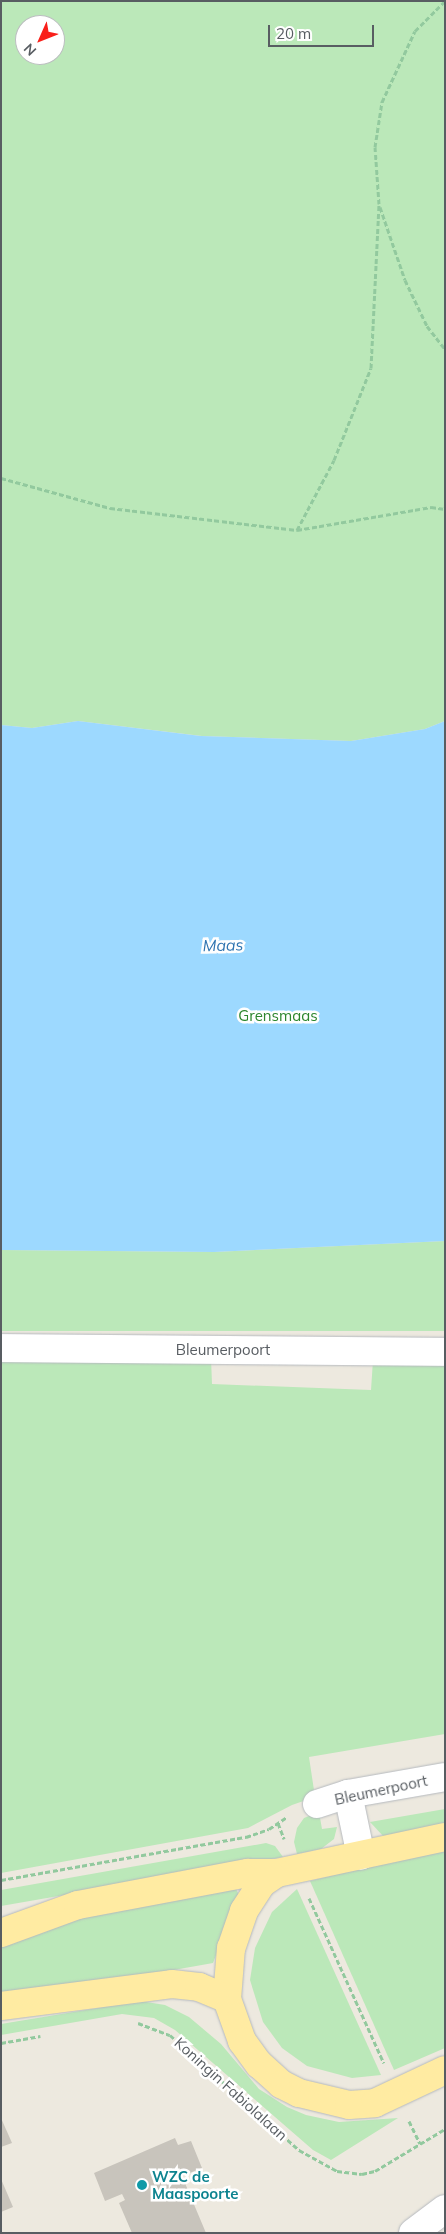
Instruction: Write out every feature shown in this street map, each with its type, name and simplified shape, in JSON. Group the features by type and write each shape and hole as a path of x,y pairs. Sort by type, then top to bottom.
{"main road":[{"path":"1,1933 78,1905 248,1873 277,1873 445,1837"},
{"path":"277,1873 262,1883 244,1912 232,1948 227,1998 242,2041 259,2064 281,2084 308,2096 349,2106 375,2103 445,2070"},
{"path":"1,2006 172,1984 199,1987 227,1998"}],"street":[{"name":"Bleumerpoort","path":"1,1348 445,1352"},
{"name":"Bleumerpoort","path":"317,1804 348,1794 445,1777"},
{"path":"348,1794 361,1856"},
{"path":"413,2233 445,2209"}],"path":[{"path":"297,530 334,460 371,368 379,204 375,147 382,102 415,31 445,1"},
{"path":"379,204 405,280 427,326 445,350"},
{"path":"1,478 110,508 297,530 431,507 445,509"},
{"path":"1,1880 246,1837 278,1823"},
{"path":"307,1894 385,2064"},
{"name":"Koningin Fabiolalaan","path":"134,2022 153,2026 170,2035 299,2150 324,2166 349,2174 375,2171 445,2129"},
{"path":"1,2043 49,2035"},
{"path":"406,2114 420,2144"}],"green space":[{"path":"1,1 445,1 445,721 425,729 351,741 202,736 78,721 32,728 1,725"},
{"path":"445,1241 445,1331 1,1331 1,1250 214,1252"},
{"path":"1,1355 211,1358 212,1384 371,1390 373,1360 445,1365 445,1734 309,1757 315,1797 292,1805 248,1828 1,1873"},
{"path":"445,1809 445,1826 384,1837 370,1822"},
{"path":"319,1812 322,1829 337,1827 334,1839 321,1849 297,1854 294,1842 297,1828 304,1818"},
{"path":"266,1843 275,1846 283,1857 1,1906 1,1890"},
{"path":"445,1847 445,2048 394,2070 310,1881"},
{"path":"236,1889 239,1895 213,1963 106,1982 1,1992 1,1947 96,1913"},
{"path":"297,1889 381,2075 352,2078 307,2066 282,2048 263,2022 250,1980 255,1948 272,1912"},
{"path":"140,2001 165,2005 189,2017 221,2044 259,2089 287,2107 306,2115 339,2122 398,2118 331,2160 313,2150 175,2030 154,2018 122,2014 1,2035 1,2024"}],"water":[{"name":"Grensmaas","path":"78,721 201,736 351,741 425,729 445,721 445,1241 214,1252 1,1250 1,725 32,728"}],"building":[{"path":"1,2118 12,2143 1,2147"},
{"name":"WZC de Maaspoorte","path":"175,2138 178,2145 191,2141 202,2168 182,2176 206,2233 132,2233 119,2203 125,2200 122,2194 105,2201 94,2173"},
{"path":"1,2179 13,2207 1,2212"}],"place":[{"name":"WZC de Maaspoorte","path":"142,2185"}],"water label":[{"name":"Maas","path":"223,945"}]}
